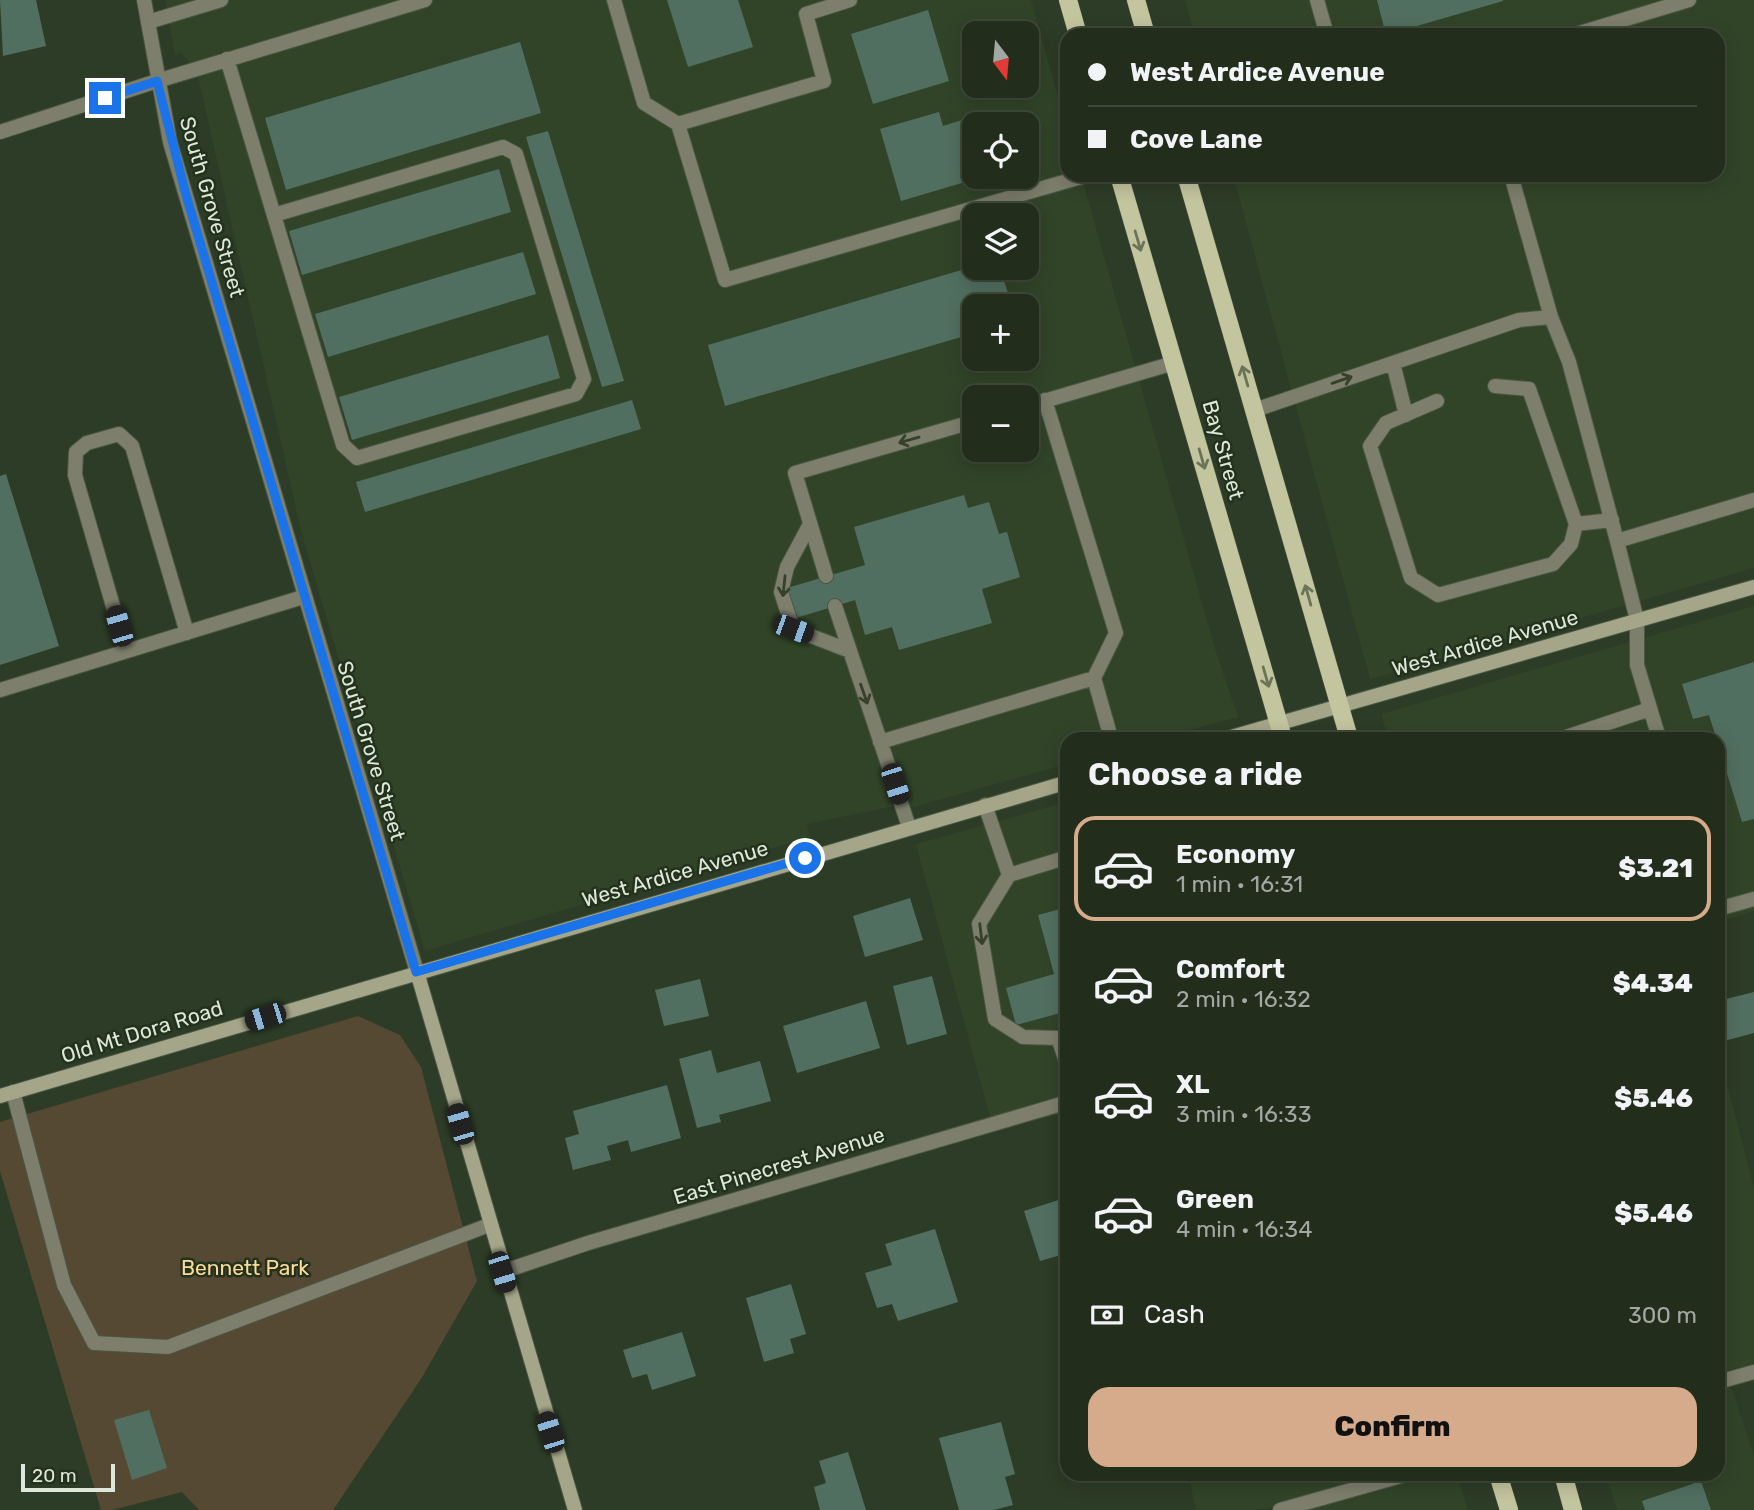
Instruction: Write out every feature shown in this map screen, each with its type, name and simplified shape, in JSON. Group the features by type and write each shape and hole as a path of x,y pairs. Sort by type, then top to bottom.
{"main road":[{"path":"1068,0 1076,28"},
{"path":"1136,0 1144,28"},
{"name":"Bay Street","path":"1121,182 1281,731"},
{"name":"Bay Street","path":"1188,182 1347,732"},
{"path":"1500,1481 1508,1510"},
{"path":"1565,1481 1573,1510"}],"street":[{"name":"South Grove Street","path":"144,0 170,142 502,1272 575,1510"},
{"path":"148,22 221,0"},
{"path":"0,132 157,81 425,0"},
{"path":"614,0 644,103 678,124 725,279 1064,182"},
{"path":"678,124 824,81 806,14 850,0"},
{"path":"1317,0 1325,28"},
{"path":"1596,28 1689,0"},
{"path":"228,59 274,215 343,445 357,458 576,394 584,379 516,154 503,147 274,215"},
{"path":"1513,182 1551,317 1569,362 1612,520 1637,620 1637,664 1657,732"},
{"path":"1255,410 1519,320 1551,317"},
{"path":"1039,402 1174,363"},
{"path":"1393,363 1406,415"},
{"path":"1437,401 1387,423 1370,446 1411,578 1438,595 1553,564 1571,544 1576,524 1529,390 1495,386"},
{"path":"1045,400 1116,633 1094,678 1109,732"},
{"path":"826,576 795,473 962,425"},
{"path":"126,651 75,475 76,452 87,443 119,434 132,446 187,633"},
{"path":"1617,541 1754,500"},
{"path":"1576,524 1612,520"},
{"path":"810,524 787,567 781,592 793,629 850,651"},
{"name":"West Ardice Avenue","path":"1281,731 1340,707 1754,587"},
{"path":"0,690 303,597"},
{"path":"835,606 909,827"},
{"path":"880,742 1094,678"},
{"path":"1581,732 1650,709"},
{"name":"West Ardice Avenue","path":"416,972 1060,784"},
{"path":"985,805 1009,874"},
{"path":"1060,859 1009,874 979,924 995,1019 1023,1037 1059,1038 1060,1041"},
{"path":"1725,907 1754,899"},
{"name":"Old Mt Dora Road","path":"7,1094 416,972"},
{"path":"7,1094 64,1285 94,1343 168,1347 489,1225"},
{"name":"East Pinecrest Avenue","path":"502,1272 588,1243 1060,1104"},
{"path":"1725,1380 1754,1372"},
{"path":"1280,1510 1383,1481"}],"shaded area":[{"path":"165,0 1031,0 1037,21 962,21 962,98 1040,98 1040,32 1060,104 1060,182 1083,182 1215,649 1238,717 1182,732 1060,732 1060,766 906,809 904,804 807,824 810,837 425,951 301,531 197,72 181,53 175,55"},
{"path":"1185,0 1754,0 1754,568 1370,679 1235,182 1725,182 1725,28 1193,28"},
{"path":"1754,606 1754,911 1725,920 1725,732 1386,732 1381,714"},
{"path":"1060,804 1060,1114 994,1132 916,844"},
{"path":"1725,1076 1754,1188 1754,1363 1726,1371 1754,1456 1754,1510 1617,1510 1608,1481 1725,1481"},
{"path":"1190,1481 1459,1481 1468,1510 1300,1510 1298,1503 1254,1510 1196,1510"}],"green space":[{"name":"Bennett Park","path":"358,1016 400,1035 421,1067 477,1281 421,1379 333,1510 199,1510 182,1492 112,1510 101,1510 0,1171 0,1122"}],"building":[{"path":"0,0 36,0 46,46 3,56"},
{"path":"667,0 738,0 753,47 688,67"},
{"path":"1377,0 1503,0 1410,28 1384,28"},
{"path":"928,10 949,81 873,104 851,34"},
{"path":"520,42 541,113 286,190 265,118"},
{"path":"939,112 943,126 962,120 962,183 901,201 880,129"},
{"path":"548,131 624,381 602,387 526,137"},
{"path":"499,169 511,212 302,275 289,231"},
{"path":"523,252 536,294 328,357 315,314"},
{"path":"962,270 962,280 1004,280 1008,294 962,294 962,337 725,406 708,345"},
{"path":"548,335 560,378 352,440 339,397"},
{"path":"632,400 641,429 365,512 356,482"},
{"path":"6,474 59,646 0,665 0,476"},
{"path":"964,495 968,508 989,502 999,534 1007,532 1020,577 982,589 992,623 899,650 892,627 865,635 855,600 796,618 787,588 865,565 854,527"},
{"path":"1754,662 1754,819 1742,822 1725,767 1725,732 1714,732 1709,715 1693,719 1682,684"},
{"path":"910,898 923,940 865,957 853,916"},
{"path":"1060,909 1060,1013 1016,1025 1006,988 1054,974 1038,915"},
{"path":"932,976 947,1034 907,1045 893,986"},
{"path":"700,979 709,1016 664,1026 655,990"},
{"path":"1754,992 1754,1033 1725,1041 1725,999"},
{"path":"866,1001 880,1048 797,1073 783,1026"},
{"path":"711,1050 717,1073 760,1061 771,1101 719,1115 721,1122 697,1128 679,1059"},
{"path":"667,1085 681,1138 631,1152 628,1140 607,1146 611,1160 573,1170 565,1138 579,1134 573,1111"},
{"path":"1060,1200 1060,1255 1040,1261 1024,1211"},
{"path":"935,1229 958,1302 898,1321 892,1304 877,1308 865,1273 892,1265 885,1244"},
{"path":"791,1284 806,1334 790,1339 794,1353 764,1362 746,1298"},
{"path":"682,1332 696,1376 652,1390 647,1374 632,1378 623,1350"},
{"path":"149,1410 167,1468 132,1480 114,1420"},
{"path":"1001,1422 1015,1474 1005,1477 1013,1505 994,1510 959,1510 939,1438"},
{"path":"848,1452 866,1510 820,1510 814,1487 826,1483 819,1461"},
{"path":"1701,1481 1711,1510 1645,1510 1642,1501"}],"route":[{"path":"105,98 157,81 170,142 416,972 805,858"}]}
